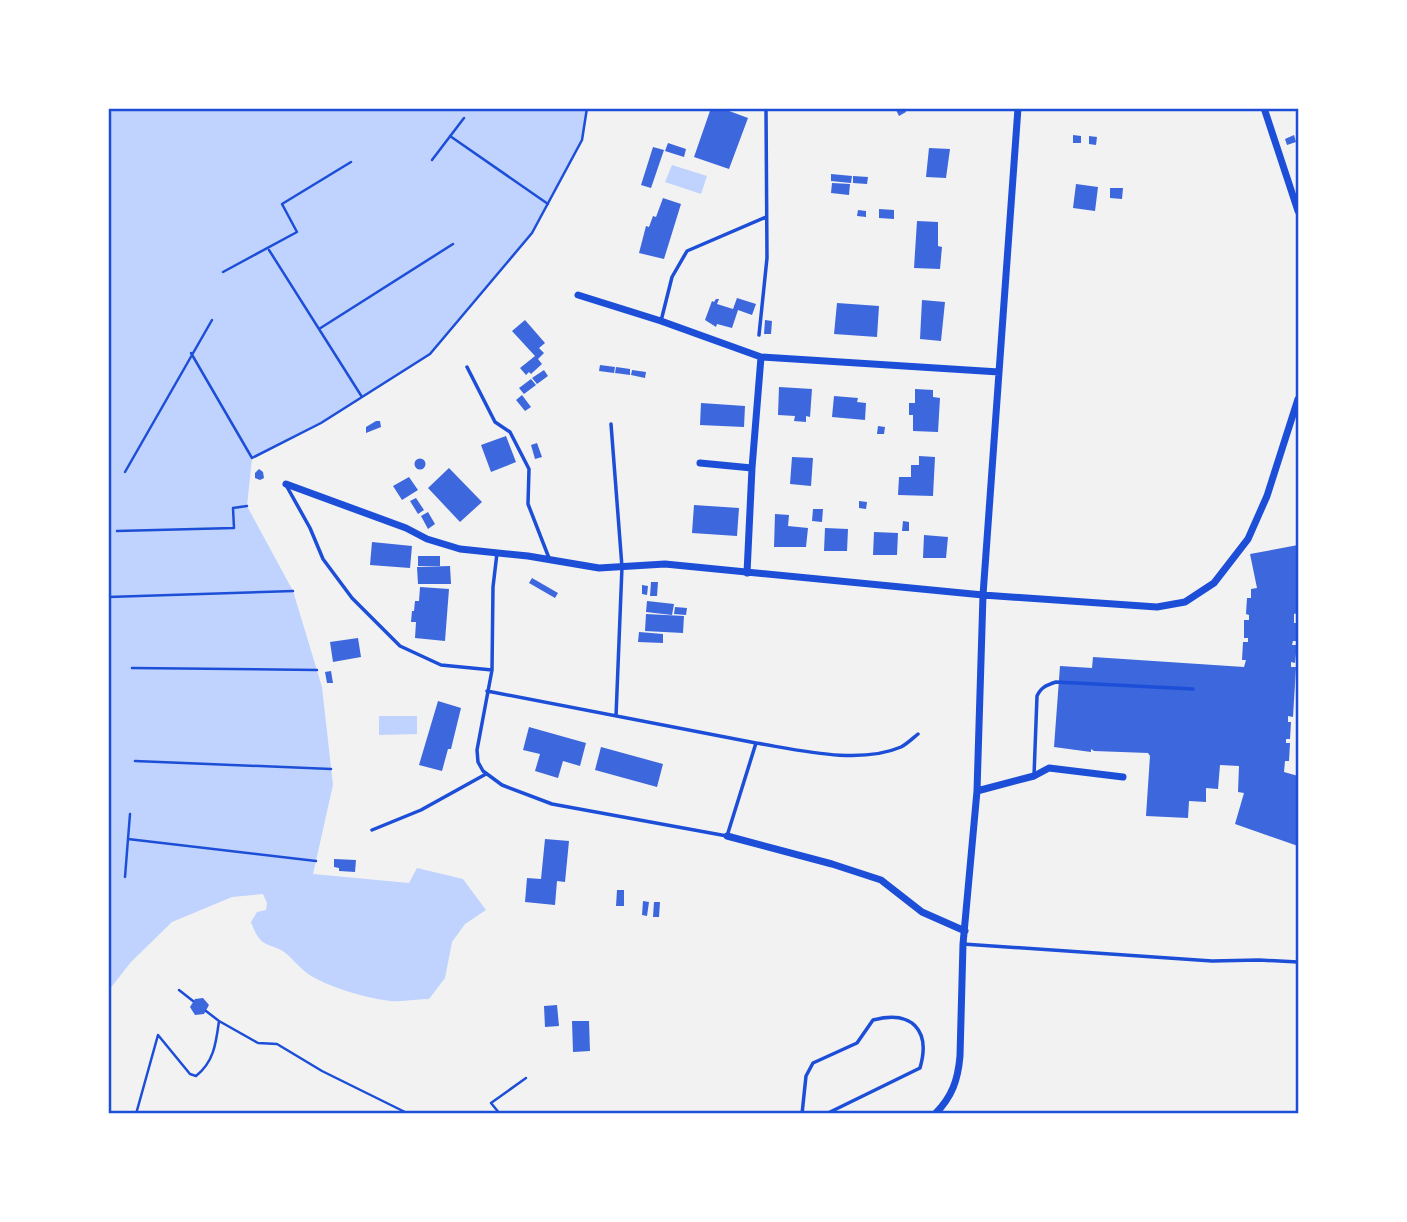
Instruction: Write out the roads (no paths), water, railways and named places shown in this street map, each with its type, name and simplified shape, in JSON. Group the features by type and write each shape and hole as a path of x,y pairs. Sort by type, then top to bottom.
{"street":[{"path":"934,1114 943,1110 958,1074 963,944 977,791 983,595 1018,108"},
{"path":"1264,108 1298,211"},
{"path":"578,295 761,357 999,372"},
{"path":"747,573 751,468 761,357"},
{"path":"286,484 460,549 599,568 665,564 983,595 1157,607 1185,601 1214,583 1248,539 1266,496 1298,399"},
{"path":"700,463 751,468"},
{"path":"977,791 1034,776 1049,768 1123,777"},
{"path":"727,836 881,880 922,912 965,930"}],"lane":[{"path":"759,335 767,258 766,108"},
{"path":"661,321 672,277 687,251 766,217"},
{"path":"467,367 495,422 510,432 529,469 528,504 550,560"},
{"path":"611,424 622,567 616,716"},
{"path":"286,484 323,559 352,598 400,646 441,665 492,670"},
{"path":"497,553 493,587 492,670 477,750 478,762 486,774 502,785 552,804 727,836 756,743"},
{"path":"1034,776 1037,696 1040,689 1048,684 1056,682 1193,689"},
{"path":"487,691 813,752 849,755 875,753 902,747 918,734"},
{"path":"372,830 421,810 486,774"},
{"path":"963,944 1212,961 1298,962"},
{"path":"802,1114 806,1076 813,1063 857,1043 873,1020 890,1015 906,1018 916,1027 923,1041 920,1068 826,1114"}],"water":[{"path":"109,109 587,109 582,140 532,233 430,354 321,423 252,458 247,506 293,591 322,687 333,785 313,874 409,883 417,868 463,879 486,910 465,924 452,942 445,978 429,999 396,1001 373,998 340,989 310,975 283,951 263,942 255,932 251,922 257,912 266,910 267,903 263,894 232,897 172,922 131,962 109,990"},
{"path":"672,165 707,176 701,194 665,182"},
{"path":"379,716 417,716 417,734 379,735"}]}
